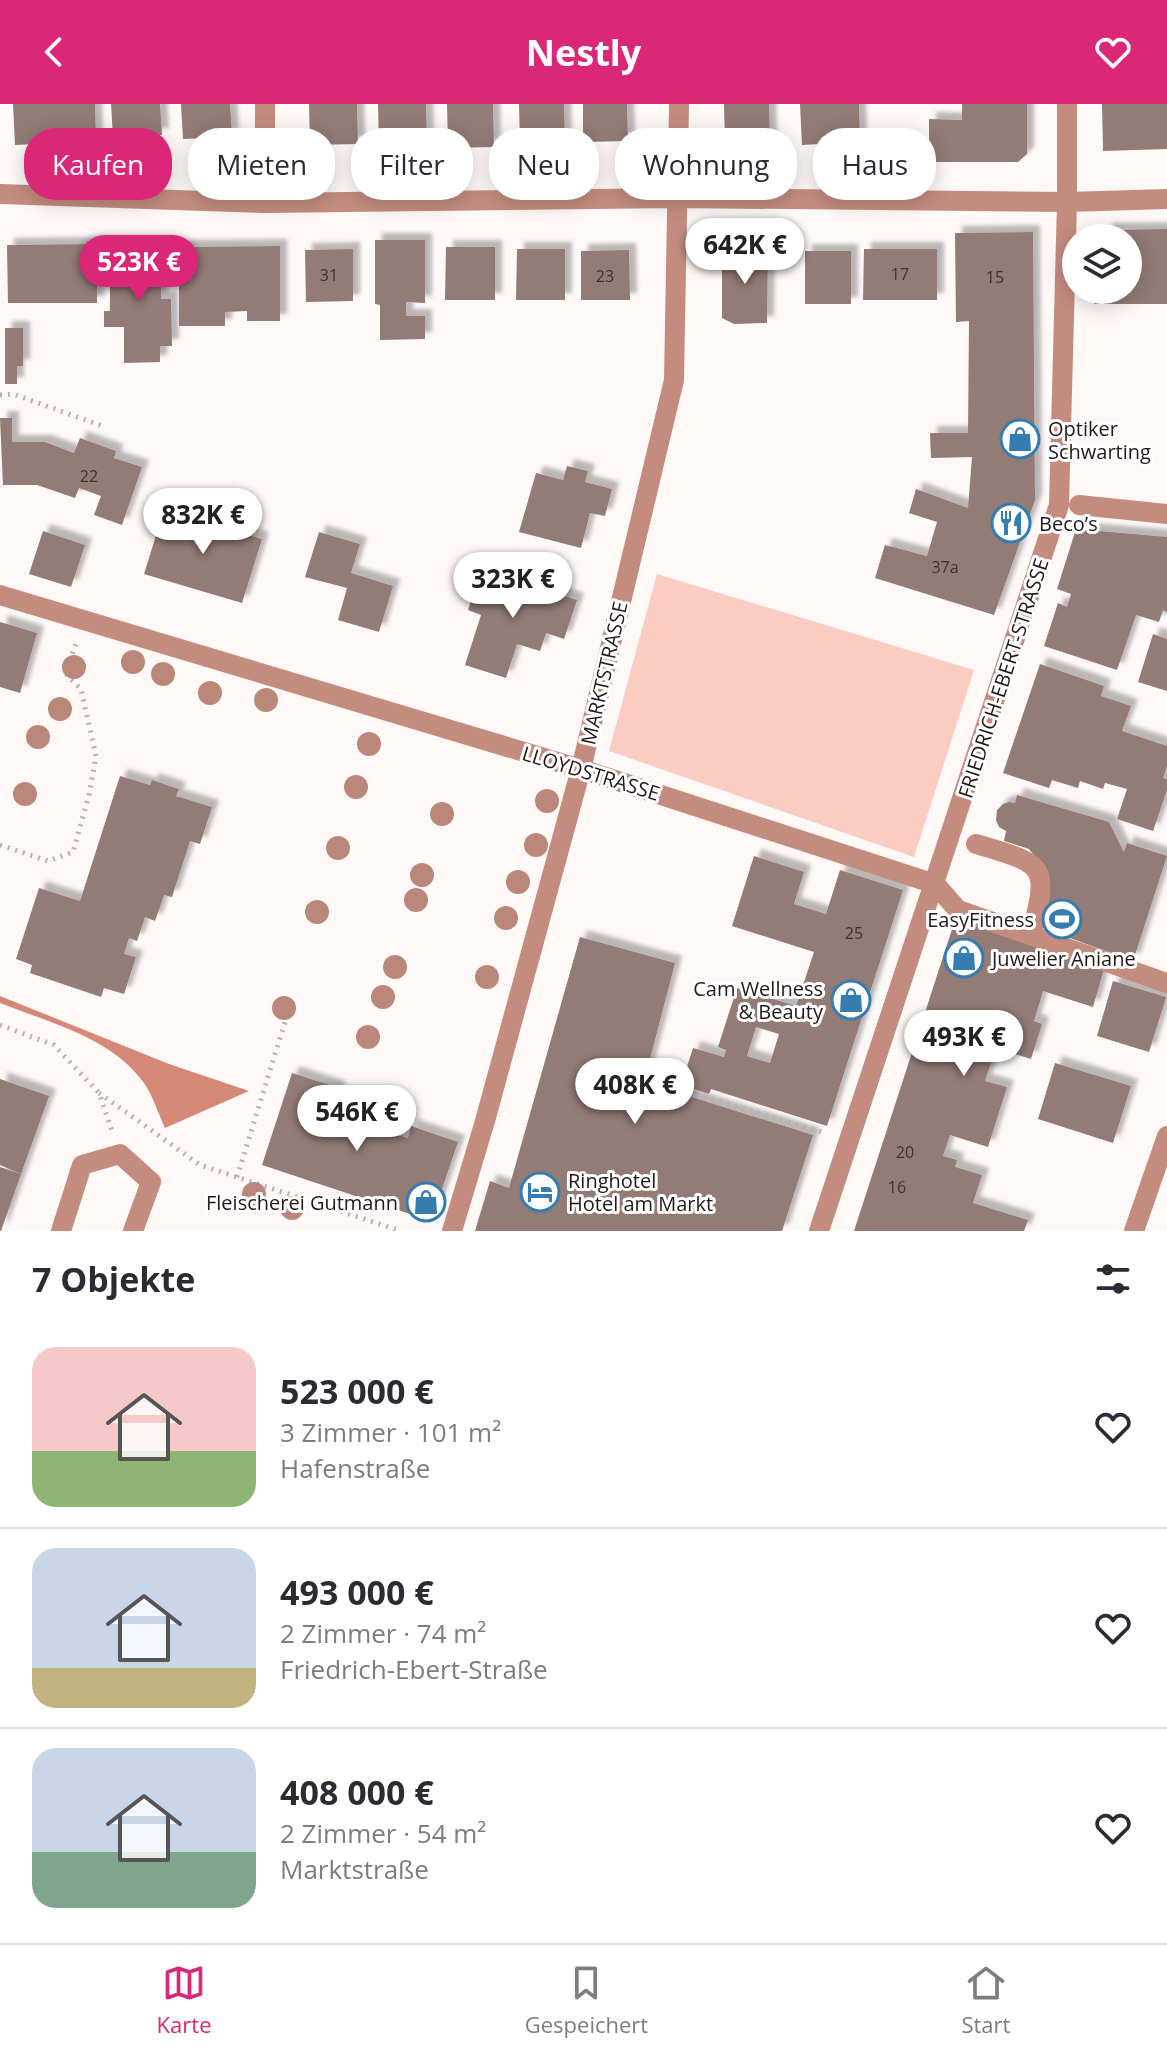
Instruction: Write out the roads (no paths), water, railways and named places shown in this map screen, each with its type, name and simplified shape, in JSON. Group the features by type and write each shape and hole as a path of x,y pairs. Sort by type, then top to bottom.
{"street":[{"path":"265,104 265,203"},
{"name":"MARKTSTRASSE","path":"679,104 679,128"},
{"name":"FRIEDRICH-EBERT-STRASSE","path":"819,1231 1059,505 1067,104"},
{"path":"0,194 265,203 615,199"},
{"path":"797,199 1067,202 1167,199"},
{"name":"MARKTSTRASSE","path":"452,1231 581,769 674,380 678,200"},
{"path":"1079,505 1167,514"},
{"name":"LLOYDSTRASSE","path":"0,595 581,769 935,884 958,910 1167,983"},
{"path":"976,844 1026,859 1040,874 1043,893 1031,934"},
{"path":"1134,1231 1167,1136"},
{"path":"61,1231 82,1165 120,1154 151,1182 133,1231"}],"place":[{"name":"Optiker Schwarting","path":"1020,439"},
{"name":"Beco’s","path":"1011,523"},
{"name":"EasyFitness","path":"1062,919"},
{"name":"Juwelier Aniane","path":"964,958"},
{"name":"Cam Wellness & Beauty","path":"851,1000"},
{"name":"Ringhotel Hotel am Markt","path":"540,1192"},
{"name":"Fleischerei Gutmann","path":"426,1202"}]}
